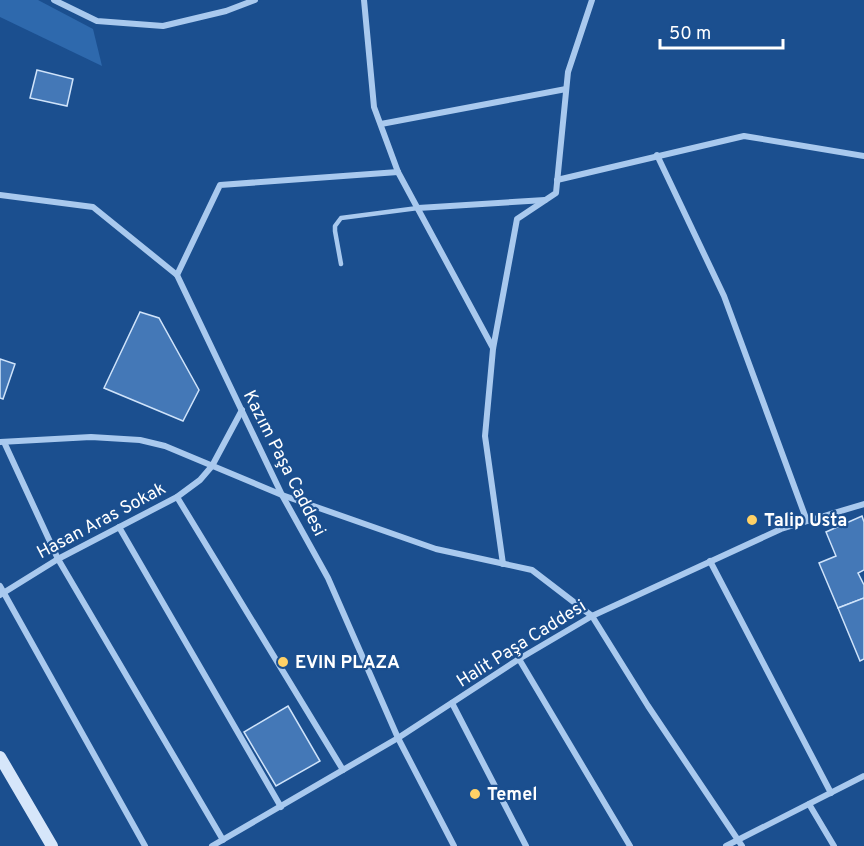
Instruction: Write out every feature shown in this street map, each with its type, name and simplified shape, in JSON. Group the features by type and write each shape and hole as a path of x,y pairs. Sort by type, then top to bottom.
{"street":[{"path":"54,0 97,21 163,26 226,11 255,0"},
{"path":"364,0 374,107 398,172 493,349"},
{"path":"503,564 485,436 493,349 517,219 556,193 568,72 592,0"},
{"path":"381,124 566,89"},
{"path":"557,180 744,136 864,156"},
{"path":"657,155 724,296 807,521"},
{"path":"177,275 220,185 398,172"},
{"name":"Kazım Paşa Caddesi","path":"0,195 93,207 177,275 282,495 328,578 398,738 454,846"},
{"path":"418,208 545,200"},
{"name":"Hasan Aras Sokak","path":"2,594 58,559 177,497 200,480 212,466 242,410"},
{"path":"223,840 58,559 2,442 118,437 165,446 282,495 436,549 532,570 592,616 648,706 742,846"},
{"path":"177,497 344,770"},
{"name":"Halit Paşa Caddesi","path":"212,846 398,738 519,659 592,616 781,529 864,504"},
{"path":"119,527 281,807"},
{"path":"711,561 831,793"},
{"path":"0,586 2,594 145,846"},
{"path":"519,659 630,846"},
{"path":"452,703 526,846"},
{"path":"0,757 52,846"},
{"path":"726,846 864,776"},
{"path":"809,804 834,846"}],"lane":[{"path":"341,264 335,226 341,218 418,208"}],"shaded area":[{"path":"0,0 38,0 93,29 102,66 0,17"}],"building":[{"path":"37,70 73,79 67,106 30,98"},
{"path":"140,312 159,318 199,390 183,421 104,388"},
{"path":"0,359 15,364 3,399 0,398"},
{"path":"862,516 864,570 858,573 864,585 864,598 838,608 819,563 836,556 826,532"},
{"path":"864,598 864,659 860,661 838,608"},
{"path":"288,706 320,761 276,786 244,732"}],"place":[{"name":"Talip Usta","path":"752,520"},
{"name":"EVIN PLAZA","path":"283,662"},
{"name":"Temel","path":"475,794"}]}
